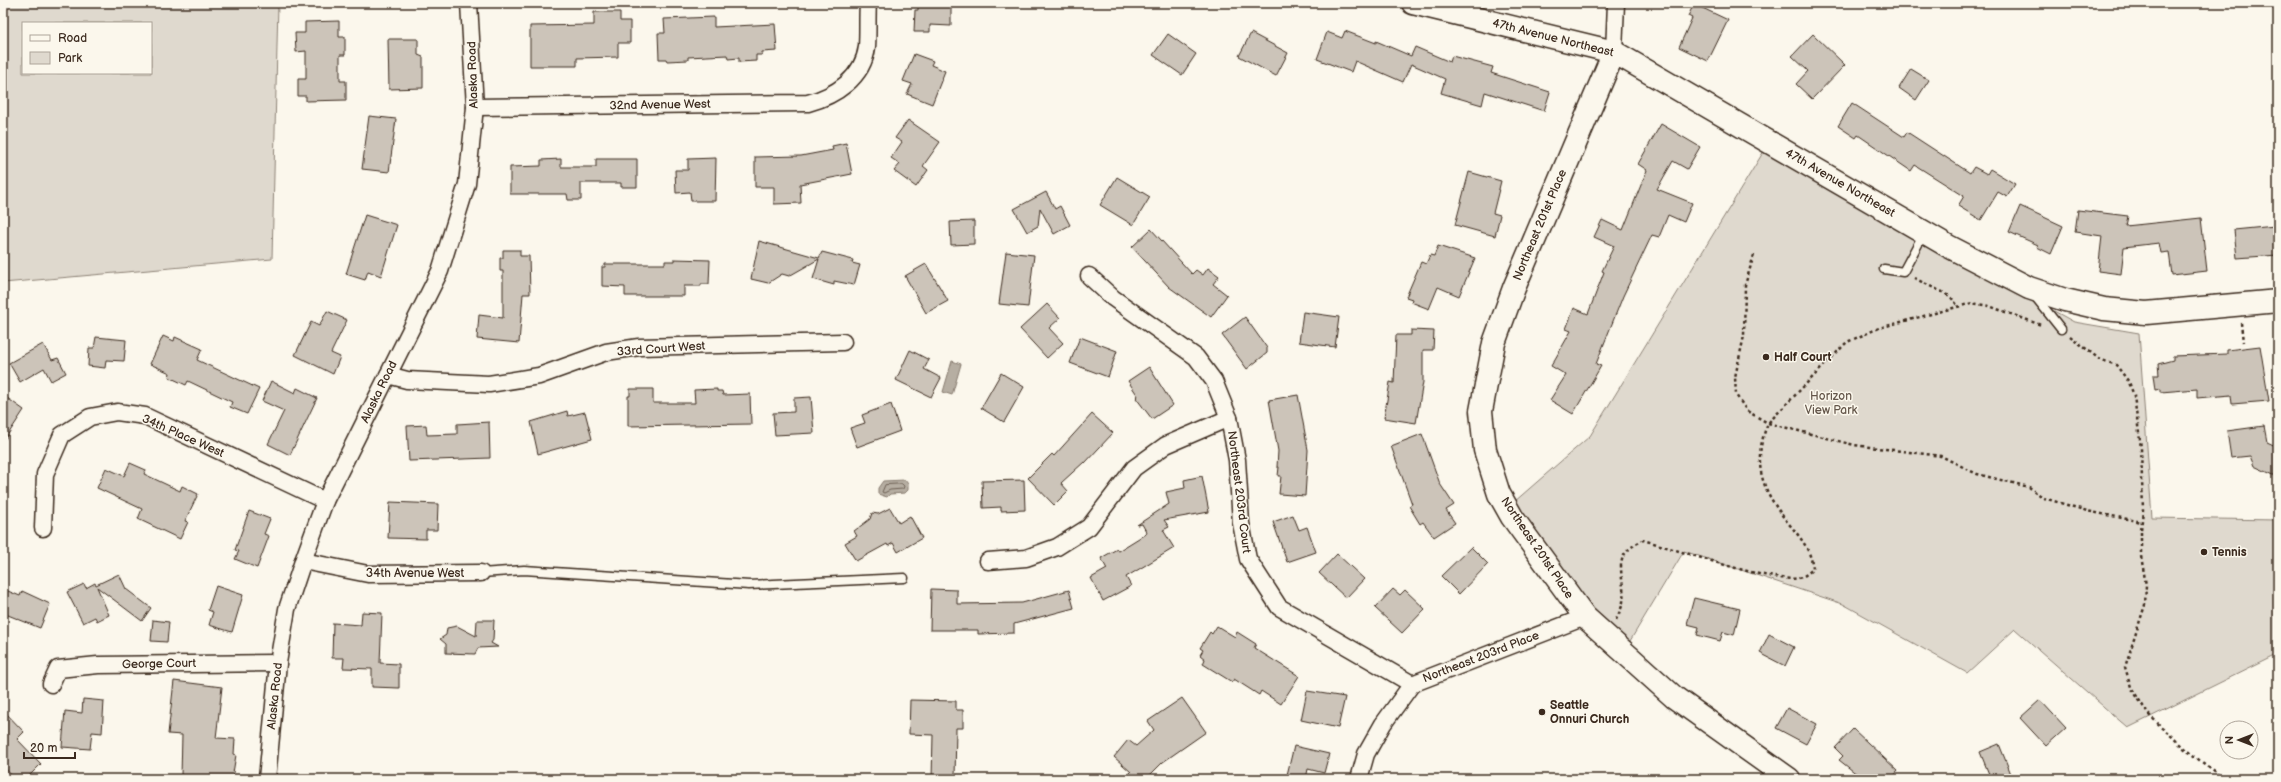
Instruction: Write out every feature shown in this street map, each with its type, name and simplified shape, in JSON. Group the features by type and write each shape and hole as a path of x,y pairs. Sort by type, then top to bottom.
{"street":[{"name":"Alaska Road","path":"267,779 278,663 287,609 303,561 325,502 440,270 468,184 475,107 469,3"},
{"name":"32nd Avenue West","path":"475,107 808,103 825,99 843,89 858,69 867,48 868,3"},
{"name":"47th Avenue Northeast","path":"1413,3 1614,52 1924,232 2029,288 2064,300 2104,309 2146,313 2278,300"},
{"name":"Northeast 201st Place","path":"1616,3 1614,52 1514,288 1494,343 1481,411 1485,450 1499,494 1517,523 1585,617 1674,697 1740,746 1789,779"},
{"name":"Northeast 203rd Court","path":"1089,276 1112,298 1196,357 1214,380 1229,418 1237,460 1241,523 1248,559 1264,586 1279,607 1412,684"},
{"name":"33rd Court West","path":"388,375 407,380 490,384 539,376 606,352 639,347 843,342"},
{"name":"34th Place West","path":"43,528 45,474 62,435 90,417 117,412 145,416 325,502"},
{"path":"988,561 1026,558 1057,547 1089,527 1134,468 1166,445 1229,418"},
{"name":"34th Avenue West","path":"303,561 368,574 481,573"},
{"name":"Northeast 203rd Place","path":"1359,779 1366,754 1384,724 1412,684 1585,617"},
{"name":"George Court","path":"51,684 58,669 91,666 278,663"}],"lane":[{"path":"1884,269 1903,272 1924,232"},
{"path":"2029,288 2061,329"},
{"path":"481,573 524,570 749,586 904,578"}],"path":[{"path":"1754,255 1745,285 1744,336 1735,377 1736,395 1747,411 1768,423 1854,445 1941,456 1976,474 2029,487 2044,498 2087,511 2142,522"},
{"path":"1903,272 1950,296 1958,306"},
{"path":"1615,623 1623,603 1620,571 1623,557 1629,547 1643,540 1768,577 1796,579 1808,574 1813,569 1812,555 1802,539 1777,510 1762,482 1759,468 1762,440 1768,423 1847,342 1879,328 1958,306 1972,303 1989,306 2040,324 2050,330 2061,329 2099,359 2116,365 2129,382 2134,396 2141,448 2141,556 2146,584 2145,605 2125,667 2131,687 2148,714 2185,749 2224,779"}],"green space":[{"path":"3,3 278,3 272,259 3,283"},
{"name":"Horizon View Park","path":"1764,151 2074,322 2139,333 2152,518 2278,520 2278,654 2128,728 2015,629 1967,673 1843,604 1684,551 1627,646 1567,594 1514,502 1590,436"}],"water":[{"path":"952,361 961,364 952,395 943,392"},
{"path":"905,480 908,484 908,490 905,493 890,494 887,497 878,494 878,488 883,481"}],"building":[{"path":"918,3 951,3 951,26 930,25 930,32 914,32 915,10 918,10"},
{"path":"1694,4 1728,20 1708,61 1679,47 1692,18 1688,16"},
{"path":"594,12 620,12 620,21 630,21 630,43 618,43 618,57 577,58 577,66 530,66 530,26 594,25"},
{"path":"714,17 714,27 775,24 777,51 762,52 762,55 756,55 756,61 739,62 739,58 728,59 727,55 688,57 688,60 667,61 666,59 659,59 658,33 665,33 664,19"},
{"path":"339,21 339,37 345,37 345,55 340,55 340,81 346,81 346,100 306,101 306,96 298,96 298,79 306,79 306,51 296,52 295,33 305,33 305,22"},
{"path":"1345,31 1376,43 1376,41 1411,56 1415,47 1450,62 1452,56 1493,67 1491,73 1550,92 1544,111 1485,92 1482,105 1441,93 1445,79 1411,64 1403,82 1355,61 1351,72 1317,59 1327,32 1342,38"},
{"path":"1251,33 1288,53 1276,76 1239,56"},
{"path":"1168,34 1196,54 1182,75 1153,55"},
{"path":"1813,34 1845,65 1812,99 1796,84 1808,71 1792,56"},
{"path":"388,39 418,39 418,55 423,57 423,88 389,89"},
{"path":"914,54 933,61 931,65 945,71 932,104 907,94 912,84 903,81"},
{"path":"1911,69 1929,80 1916,100 1899,88"},
{"path":"1852,103 1904,137 1907,132 1970,173 1974,167 1987,174 1990,169 2015,184 2007,197 1998,192 1981,220 1958,206 1964,196 1915,165 1911,171 1858,135 1856,138 1838,126"},
{"path":"369,116 396,119 389,172 362,169"},
{"path":"908,120 940,142 923,166 928,170 916,187 894,171 900,164 891,158 902,142 895,138"},
{"path":"1661,124 1700,147 1687,169 1673,161 1657,189 1692,203 1684,222 1668,215 1659,237 1652,235 1623,296 1596,364 1601,366 1573,414 1550,400 1566,375 1551,366 1571,331 1566,329 1574,308 1588,314 1604,272 1602,271 1614,246 1594,237 1602,220 1623,230 1647,170 1638,164"},
{"path":"846,143 852,174 800,184 801,203 774,204 774,187 755,187 755,157 801,156 833,150 832,146"},
{"path":"716,158 715,201 691,201 690,192 676,193 675,170 688,170 688,159"},
{"path":"561,159 561,167 596,167 596,159 637,159 637,187 621,187 621,183 581,183 581,200 568,200 567,194 510,194 510,167 541,166 541,160"},
{"path":"1469,172 1501,181 1493,213 1500,215 1495,236 1455,225"},
{"path":"1117,177 1150,197 1133,225 1100,205"},
{"path":"1046,192 1055,209 1060,206 1070,225 1054,234 1040,208 1038,226 1027,232 1014,209"},
{"path":"2020,206 2063,226 2051,254 2037,247 2038,245 2009,232"},
{"path":"2078,210 2128,216 2126,226 2201,218 2207,271 2172,275 2169,252 2161,253 2159,243 2124,247 2121,274 2098,271 2102,236 2075,232"},
{"path":"365,215 397,225 381,276 368,271 365,280 346,274"},
{"path":"974,221 974,244 951,245 950,222"},
{"path":"2275,226 2276,236 2278,236 2278,255 2237,258 2234,230"},
{"path":"1151,229 1192,274 1196,270 1203,275 1208,268 1219,276 1213,284 1227,295 1211,317 1169,287 1132,247"},
{"path":"759,241 819,258 822,252 853,260 852,263 860,265 854,285 834,281 834,285 813,279 819,259 789,276 782,274 768,283 751,279"},
{"path":"1438,246 1475,258 1459,296 1438,287 1429,309 1411,302 1412,299 1406,297 1421,262 1426,264 1430,255 1434,256"},
{"path":"503,250 520,250 520,256 529,256 530,294 523,294 519,343 477,339 479,315 503,318 503,271 500,271 500,258 503,258"},
{"path":"1006,252 1034,255 1028,307 999,304"},
{"path":"674,259 710,260 709,284 701,284 701,286 684,286 684,296 625,296 625,287 602,286 602,267 605,267 605,264 665,264 665,261 674,261"},
{"path":"926,264 948,301 926,313 905,276"},
{"path":"1047,304 1060,318 1049,328 1063,343 1047,358 1020,329"},
{"path":"327,311 347,320 331,353 340,357 333,374 295,355 311,322 319,326"},
{"path":"1303,312 1339,317 1335,347 1299,342"},
{"path":"1245,317 1267,348 1267,353 1247,369 1222,335"},
{"path":"1411,330 1434,331 1433,350 1423,350 1423,382 1416,423 1384,418 1390,382 1394,383 1396,335 1411,335"},
{"path":"163,336 174,341 175,337 202,349 197,360 259,389 247,414 230,407 232,402 188,381 186,385 169,377 170,373 150,364"},
{"path":"96,337 126,340 124,361 106,360 105,368 88,366 89,348 94,348"},
{"path":"1080,337 1117,351 1108,377 1070,363"},
{"path":"43,344 52,360 58,358 66,373 51,381 44,368 20,382 9,363"},
{"path":"2260,346 2269,401 2232,404 2231,395 2197,398 2197,389 2161,392 2161,389 2155,390 2153,375 2159,375 2158,364 2173,360 2173,356 2227,354 2227,350"},
{"path":"910,350 929,360 924,369 941,378 931,397 896,380"},
{"path":"1149,367 1173,405 1152,419 1136,398 1138,396 1128,381"},
{"path":"1001,373 1024,387 1004,422 981,408"},
{"path":"271,381 295,393 297,388 317,398 290,455 268,444 284,411 262,401"},
{"path":"630,389 653,389 653,403 695,403 694,390 717,389 717,391 722,391 723,395 750,394 751,424 628,426 628,396 630,396"},
{"path":"3,395 24,410 3,442"},
{"path":"1298,395 1308,450 1305,496 1279,494 1281,476 1278,476 1278,451 1269,400"},
{"path":"811,397 814,433 775,435 773,413 794,412 794,398"},
{"path":"891,404 900,431 857,447 850,428 865,423 862,415"},
{"path":"567,411 568,416 585,412 592,439 538,454 531,422"},
{"path":"1092,414 1113,433 1085,463 1084,462 1061,483 1068,491 1054,505 1028,478 1052,454 1054,456"},
{"path":"489,422 490,458 409,461 407,426 426,425 427,435 457,434 457,424"},
{"path":"2264,426 2267,442 2278,447 2278,477 2254,466 2250,456 2231,458 2227,431"},
{"path":"1422,434 1440,484 1454,505 1446,510 1455,523 1434,537 1423,522 1420,524 1409,506 1412,504 1391,446"},
{"path":"130,463 146,470 144,474 180,491 182,486 198,494 185,521 188,522 180,539 138,519 142,509 97,488 106,468 124,476"},
{"path":"1202,476 1209,512 1164,520 1169,527 1163,530 1174,548 1126,577 1131,586 1103,601 1091,578 1107,569 1101,558 1117,549 1118,551 1147,533 1142,524 1137,525 1169,504 1166,492 1185,488 1184,480"},
{"path":"1024,480 1025,510 1001,511 1001,507 983,508 982,481"},
{"path":"390,502 438,504 437,530 426,530 426,539 388,538"},
{"path":"890,508 899,523 910,516 922,538 898,552 893,543 888,546 887,544 856,561 845,543 857,536 854,531 870,519 872,513 878,514"},
{"path":"249,511 270,519 264,534 269,536 257,568 235,559 239,551 235,550"},
{"path":"1293,515 1299,530 1307,527 1316,552 1287,562 1273,522"},
{"path":"1471,547 1488,564 1459,594 1441,576"},
{"path":"1337,554 1364,579 1346,598 1319,573"},
{"path":"119,574 126,589 151,608 142,621 97,587 109,615 97,621 95,617 83,623 67,592 84,584 86,588 95,583 96,585"},
{"path":"216,586 243,595 232,632 209,625 213,612 208,610"},
{"path":"3,589 20,596 22,591 50,604 40,628 3,613"},
{"path":"931,589 957,590 957,604 1022,603 1069,590 1074,608 1014,624 1014,633 978,634 978,630 930,630"},
{"path":"1393,589 1400,595 1405,590 1425,609 1402,633 1375,608"},
{"path":"1694,598 1740,609 1734,635 1723,632 1720,641 1697,635 1699,627 1687,624"},
{"path":"362,612 382,613 380,663 399,664 399,688 372,687 372,669 343,668 344,658 332,658 333,623 361,625"},
{"path":"153,620 169,622 167,642 151,641"},
{"path":"477,620 494,620 493,640 491,643 498,647 478,648 475,654 446,653 446,644 440,639 446,635 447,628 457,626 476,636"},
{"path":"1217,626 1235,637 1237,632 1256,644 1254,648 1299,676 1281,704 1261,691 1259,695 1234,679 1232,682 1203,664 1205,659 1200,655 1203,650 1200,648 1210,632 1212,634"},
{"path":"1769,634 1794,647 1785,666 1760,653"},
{"path":"174,681 222,687 216,738 235,739 234,754 236,755 232,779 181,776 182,735 168,734"},
{"path":"1307,691 1345,697 1338,728 1301,720"},
{"path":"1182,698 1206,732 1163,762 1146,779 1124,779 1131,772 1114,757 1128,740 1136,746 1154,730 1148,721"},
{"path":"83,699 104,701 102,733 92,732 90,749 62,747 65,711 82,713"},
{"path":"910,700 956,701 956,710 963,710 963,728 956,728 955,779 932,779 933,735 909,734"},
{"path":"2040,700 2066,728 2046,746 2020,718"},
{"path":"1787,708 1817,724 1806,744 1776,728"},
{"path":"3,710 24,732 17,739 41,764 26,779 15,779 3,766"},
{"path":"1853,729 1898,771 1891,779 1863,779 1839,760 1843,756 1835,748"},
{"path":"1999,744 2013,779 1991,779 1980,752"},
{"path":"1294,746 1329,754 1324,773 1308,769 1306,779 1286,779"}],"place":[{"name":"Half Court","path":"1766,357"},
{"name":"Tennis","path":"2204,552"},
{"name":"Seattle Onnuri Church","path":"1542,712"}]}
